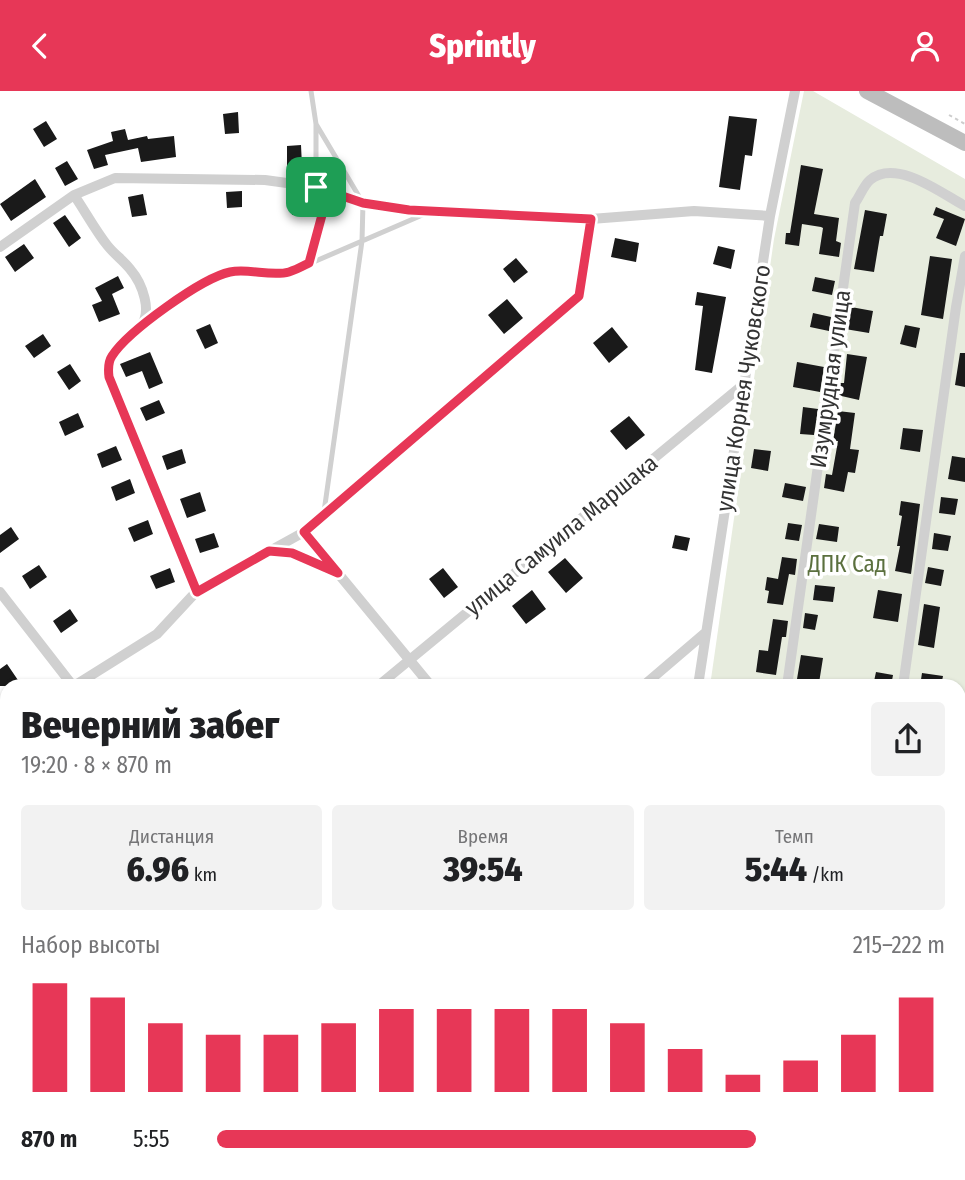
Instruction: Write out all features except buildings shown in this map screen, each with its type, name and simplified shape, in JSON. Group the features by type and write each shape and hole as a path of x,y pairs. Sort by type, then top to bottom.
{"street":[{"name":"улица Корнея Чуковского","path":"699,679 769,216 795,91"},
{"path":"867,91 965,143"},
{"name":"Изумрудная улица","path":"788,679 855,203 870,180 888,171 903,173 965,206"},
{"path":"0,247 74,195 115,178 265,180 316,187 363,203 432,211 591,219 694,211 769,216"},
{"path":"74,195 106,245 131,270 141,287 146,316 143,325 112,356 108,366 109,377 197,592"},
{"path":"85,679 157,634 197,592 304,532 579,296 591,219"},
{"path":"904,679 965,256"},
{"name":"улица Самуила Маршака","path":"386,679 744,384"},
{"path":"304,532 425,679"},
{"path":"0,592 68,679"},
{"path":"651,679 705,633"}],"lane":[{"path":"309,263 322,215 323,201 316,187 316,124 312,91"},
{"path":"316,124 363,203 362,241 324,515"},
{"path":"143,325 203,283 220,275 233,271 288,272 432,211"}],"path":[{"path":"949,115 965,124"},
{"path":"269,551 292,553 315,563"}],"green space":[{"name":"ДПК Сад","path":"804,91 813,91 965,179 965,679 711,679 774,239"}],"route":[{"path":"316,187 363,203 409,210 591,219 579,296 304,532 338,573 292,553 269,551 197,592 109,377 108,366 112,356 143,325 203,283 233,271 288,272 309,263 322,215 323,201 316,187"}]}
